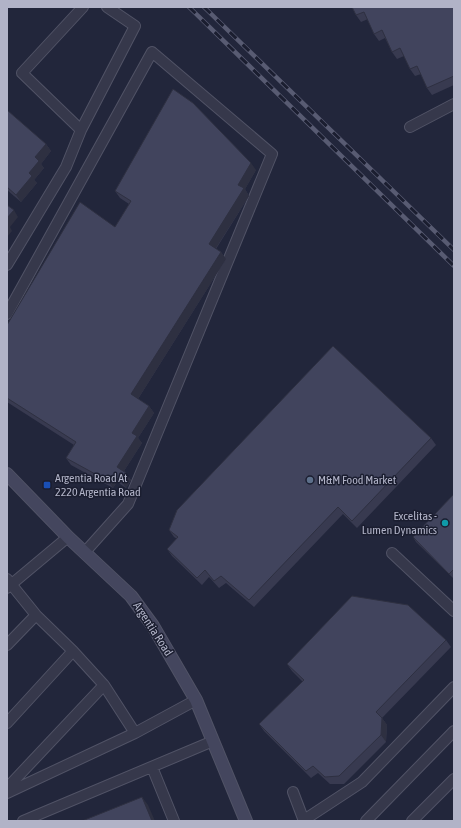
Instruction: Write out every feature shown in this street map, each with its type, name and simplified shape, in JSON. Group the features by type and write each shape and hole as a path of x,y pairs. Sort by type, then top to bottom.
{"street":[{"name":"Argentia Road","path":"7,474 68,537 131,596 153,626 196,700 246,821"}],"lane":[{"path":"81,130 22,73 83,7"},
{"path":"7,266 66,167 81,130 135,26 107,7"},
{"path":"7,314 152,52 272,154 128,504 85,552"},
{"path":"410,127 454,104"},
{"path":"68,537 8,584 104,685 135,733"},
{"path":"392,553 454,611"},
{"path":"7,646 36,615"},
{"path":"7,723 73,651"},
{"path":"7,788 104,685"},
{"path":"293,792 304,821 362,782 454,687"},
{"path":"7,793 135,733 196,700"},
{"path":"366,821 454,731"},
{"path":"23,821 213,741"},
{"path":"152,767 174,821"},
{"path":"412,821 454,780"}],"building":[{"path":"352,7 454,7 454,76 427,88 417,66 410,69 400,48 392,52 382,30 374,34 364,12 356,15"},
{"path":"173,89 193,103 251,163 238,185 244,188 209,244 221,252 131,394 149,406 132,433 137,436 117,467 126,473 121,481 112,475 108,481 66,458 76,442 7,398 7,325 80,202 115,227 131,201 115,191"},
{"path":"7,110 46,144 35,157 39,161 29,173 32,176 16,195 7,187"},
{"path":"7,205 14,210 7,218"},
{"name":"M&M Food Market","path":"333,346 431,438 352,521 338,507 249,600 221,576 214,581 205,570 197,578 167,549 178,537 169,530 177,510"},
{"name":"Excelitas - Lumen Dynamics","path":"454,494 454,569 449,574 413,537"},
{"path":"352,596 408,605 446,640 376,712 382,718 381,735 339,776 325,777 313,766 306,771 259,724 304,680 287,664"},
{"path":"142,797 152,821 82,821"}],"railway":[{"path":"189,7 454,266"},
{"path":"204,7 454,250"}],"place":[{"name":"M&M Food Market","path":"310,480"},
{"name":"Argentia Road At 2220 Argentia Road","path":"47,485"},
{"name":"Excelitas - Lumen Dynamics","path":"445,523"}]}
